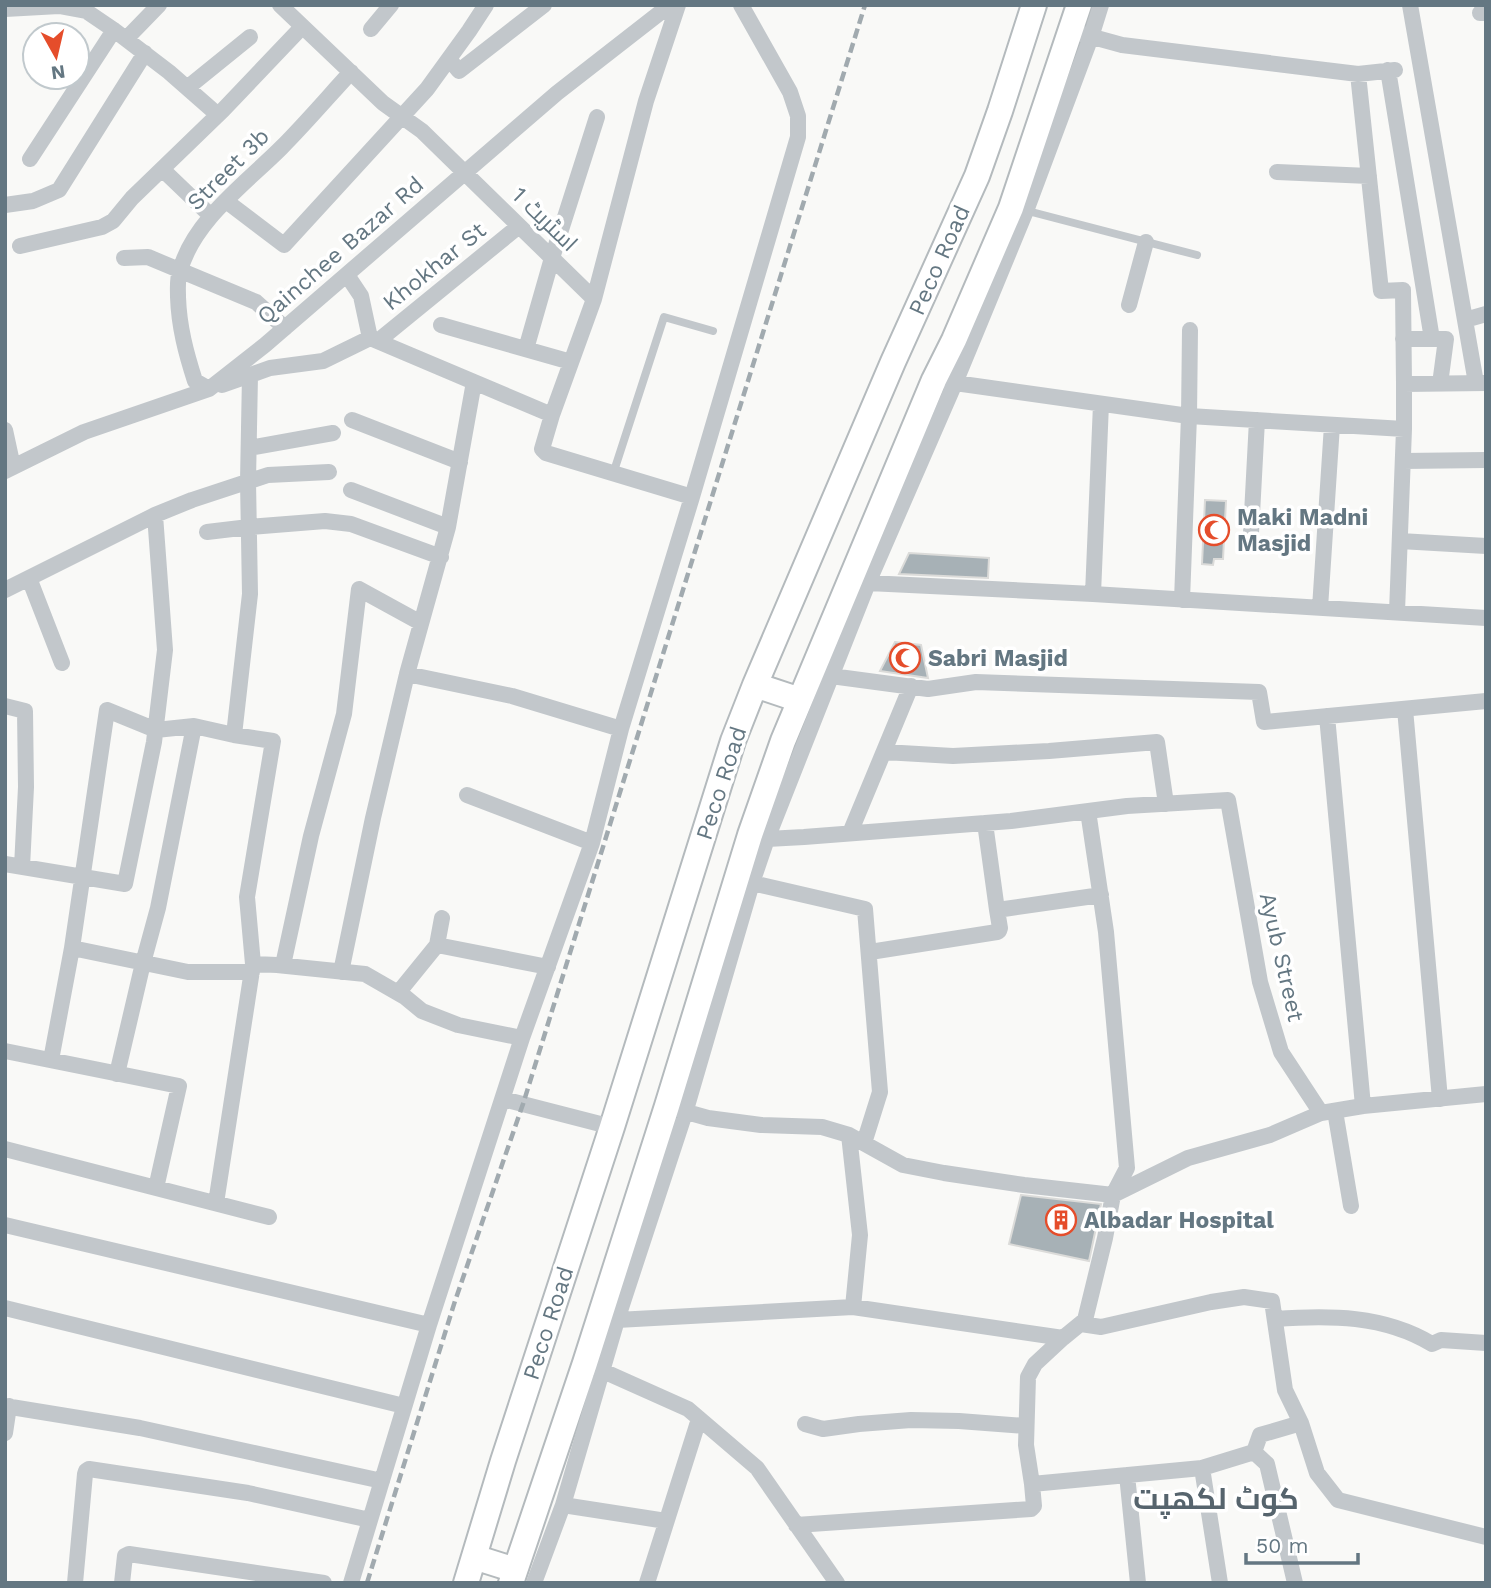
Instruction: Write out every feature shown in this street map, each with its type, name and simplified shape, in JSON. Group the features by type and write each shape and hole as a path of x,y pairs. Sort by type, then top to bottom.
{"main road":[{"name":"Peco Road","path":"466,1583 733,741 893,362 977,176 1034,5"},
{"name":"Peco Road","path":"520,1578 594,1367 676,1110 759,837 783,741 800,700 859,581 945,381 954,340 1018,209 1080,34 1079,5"},
{"path":"755,685 800,700"},
{"path":"474,1557 520,1578"}],"street":[{"path":"30,159 120,34 159,5"},
{"name":"اسٹریٹ 1","path":"280,5 299,16 383,103 422,131 594,299"},
{"path":"371,29 391,5"},
{"path":"226,201 284,245 427,89 486,5"},
{"path":"449,60 459,71 544,5"},
{"name":"Qainchee Bazar Rd","path":"9,469 84,432 209,389 285,328 557,93 670,5"},
{"path":"678,5 646,101 594,299 542,449 543,452 692,497"},
{"path":"351,1583 429,1325 522,1038 592,843 621,729 798,137 798,116 790,92 741,5"},
{"path":"1101,5 1080,34 1122,44 1358,74 1391,70 1432,339"},
{"path":"1404,384 1481,383 1465,320 1410,5"},
{"path":"5,9 60,6 86,11 145,53 218,115"},
{"path":"20,246 102,227 113,221 132,198 218,115 299,16"},
{"path":"187,88 250,37"},
{"path":"5,205 33,201 59,190 145,53"},
{"name":"Street 3b","path":"209,389 195,381 179,321 180,270 193,238 211,216 283,146 351,72"},
{"path":"1358,74 1381,291 1403,290 1404,429 1397,612"},
{"path":"526,349 597,117"},
{"path":"163,169 211,216"},
{"path":"1277,172 1369,176"},
{"name":"Khokhar St","path":"209,389 270,368 323,360 374,340 519,226"},
{"path":"1129,305 1146,242"},
{"path":"124,258 148,257 256,302 285,328"},
{"path":"347,275 361,296 374,340 552,415"},
{"path":"1465,320 1486,314"},
{"path":"441,325 571,362"},
{"path":"1182,600 1190,330"},
{"path":"1403,339 1446,339 1440,384"},
{"path":"234,735 250,594 250,375"},
{"path":"945,381 1189,416 1404,429"},
{"path":"341,972 407,674 448,527 474,382"},
{"path":"1093,594 1101,404"},
{"path":"352,420 460,462"},
{"path":"1251,533 1257,420"},
{"path":"1320,608 1332,425"},
{"path":"5,430 9,469"},
{"path":"249,448 333,433"},
{"path":"1403,461 1486,460"},
{"path":"5,590 155,515 192,500 268,475 329,472"},
{"path":"351,490 448,527"},
{"path":"5,706 25,712 26,786 13,866 125,884 156,730 165,650 155,515"},
{"path":"207,532 324,521 351,524 440,558"},
{"path":"1400,541 1486,546"},
{"path":"29,578 62,663"},
{"path":"520,1578 562,1505 594,1367 617,1320 676,1110 752,883 759,837 831,676 859,581 1486,618"},
{"path":"283,965 311,836 344,714 359,589 421,623"},
{"path":"407,674 512,696 621,729"},
{"path":"831,676 928,689 976,682 1259,692 1264,722 1486,701"},
{"path":"850,833 911,686"},
{"path":"51,1060 72,948 107,709 156,730 194,726 274,741 247,897 252,968 216,1203"},
{"path":"1405,709 1440,1099"},
{"path":"1327,716 1363,1106"},
{"path":"117,1074 158,908 194,726"},
{"path":"759,837 985,823 1166,804 1157,742 953,756 884,751"},
{"path":"467,795 592,843"},
{"name":"Ayub Street","path":"1166,804 1228,800 1260,982 1281,1052 1328,1112"},
{"path":"796,1525 1034,1506 1026,1444 1028,1377 1035,1364 1085,1320 1113,1195 1127,1168 1106,932 1088,811"},
{"path":"870,952 999,931 985,823"},
{"path":"752,883 865,909 880,1092 864,1143"},
{"path":"997,910 1101,895"},
{"path":"398,993 437,945 442,918"},
{"path":"437,945 548,967"},
{"path":"72,948 187,972 283,965 365,974 422,1011 458,1025 522,1038"},
{"path":"5,1051 179,1086 156,1188"},
{"path":"676,1110 708,1118 761,1125 822,1127 849,1135 903,1165 1024,1185 1113,1195 1188,1158 1270,1135 1328,1112 1486,1094"},
{"path":"503,1098 612,1127"},
{"path":"1328,1112 1351,1206"},
{"path":"849,1135 860,1235 853,1307"},
{"path":"5,1149 269,1217"},
{"path":"5,1225 429,1325"},
{"path":"1081,1324 1101,1327 1244,1297 1272,1301 1285,1390 1301,1423 1317,1473 1338,1500 1486,1536"},
{"path":"617,1320 853,1307 1063,1338"},
{"path":"5,1308 404,1406"},
{"path":"1275,1319 1314,1316 1353,1319 1400,1328 1432,1344 1441,1340 1486,1343"},
{"path":"594,1367 688,1409 757,1468 837,1583"},
{"path":"5,1433 7,1406 140,1428 382,1481"},
{"path":"647,1583 699,1419"},
{"path":"805,1424 823,1429 911,1420 1026,1426"},
{"path":"1254,1452 1260,1435 1301,1423"},
{"path":"1032,1484 1202,1468 1254,1452"},
{"path":"1254,1452 1267,1464 1295,1583"},
{"path":"1202,1468 1220,1583"},
{"path":"75,1583 85,1474 89,1469 248,1493 370,1520"},
{"path":"1127,1475 1138,1583"},
{"path":"562,1505 666,1521"},
{"path":"122,1583 125,1556 129,1553 324,1583"}],"lane":[{"path":"1018,209 1197,255"},
{"path":"613,474 664,317 713,331"}],"building":[{"name":"Maki Madni Masjid","path":"1205,500 1226,501 1223,559 1214,559 1213,565 1202,564"},
{"path":"909,553 989,558 988,578 899,574"},
{"name":"Sabri Masjid","path":"895,642 921,645 928,678 880,671"},
{"name":"Albadar Hospital","path":"1021,1195 1101,1204 1089,1261 1009,1244"}],"railway":[{"path":"367,1583 455,1301 523,1104 865,5"}],"place":[{"name":"Maki Madni Masjid","path":"1214,530"},
{"name":"Sabri Masjid","path":"905,658"},
{"name":"Albadar Hospital","path":"1061,1220"}],"district":[{"name":"کوٹ لکھپت","path":"1216,1499"}]}
